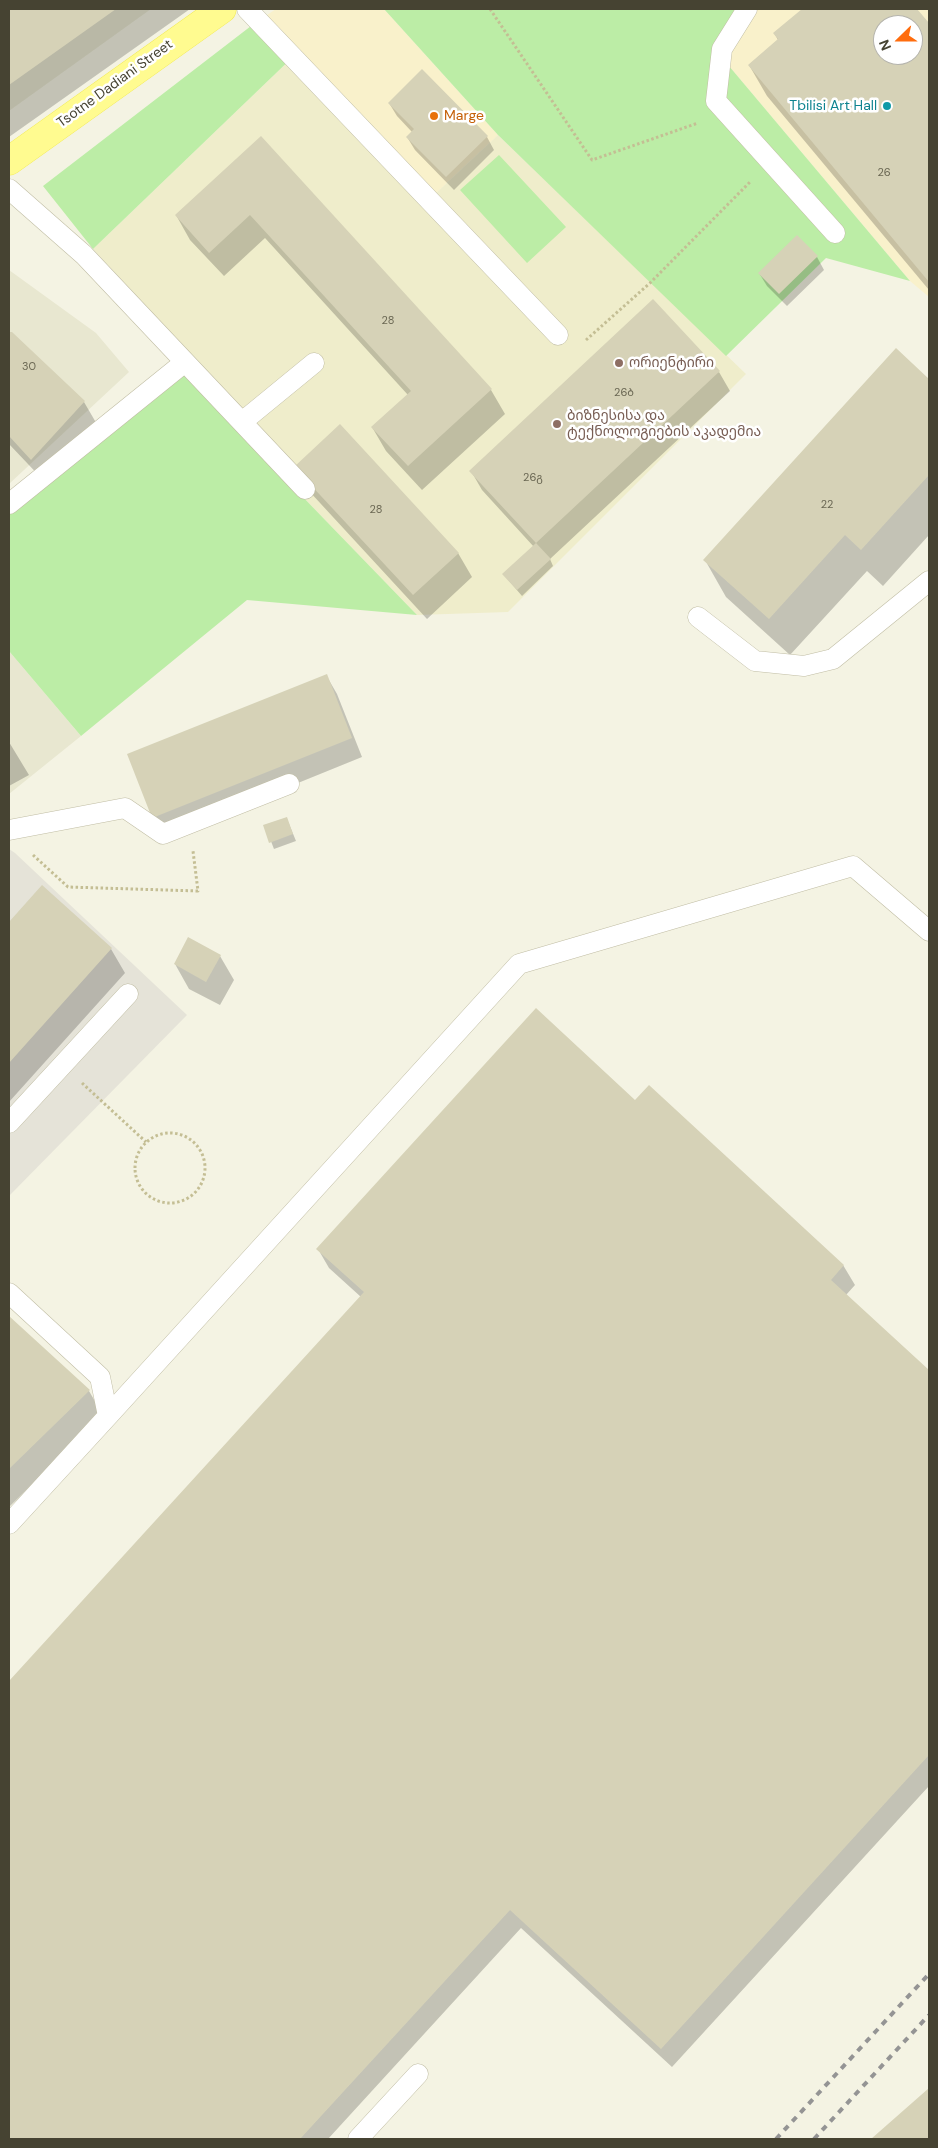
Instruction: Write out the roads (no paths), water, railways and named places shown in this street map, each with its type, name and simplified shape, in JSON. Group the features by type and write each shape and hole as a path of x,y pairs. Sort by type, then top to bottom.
{"main road":[{"name":"Tsotne Dadiani Street","path":"9,161 222,9"}],"lane":[{"path":"247,9 558,335"},
{"path":"747,9 722,49 716,101 835,233"},
{"path":"9,189 84,255 305,489"},
{"path":"9,504 185,362"},
{"path":"242,422 314,364"},
{"path":"698,617 755,661 804,666 833,659 929,581"},
{"path":"9,830 125,808 163,834 289,784"},
{"path":"9,1524 519,964 853,866 929,931"},
{"path":"9,1123 128,994"},
{"path":"9,1293 100,1377 108,1416"},
{"path":"358,2139 418,2074"}],"railway":[{"path":"776,2139 929,1974"},
{"path":"814,2139 929,2015"}],"place":[{"name":"Tbilisi Art Hall","path":"887,106"},
{"name":"Marge","path":"434,116"},
{"name":"ორიენტირი","path":"619,363"},
{"name":"ბიზნესისა და ტექნოლოგიების აკადემია","path":"557,424"}]}
